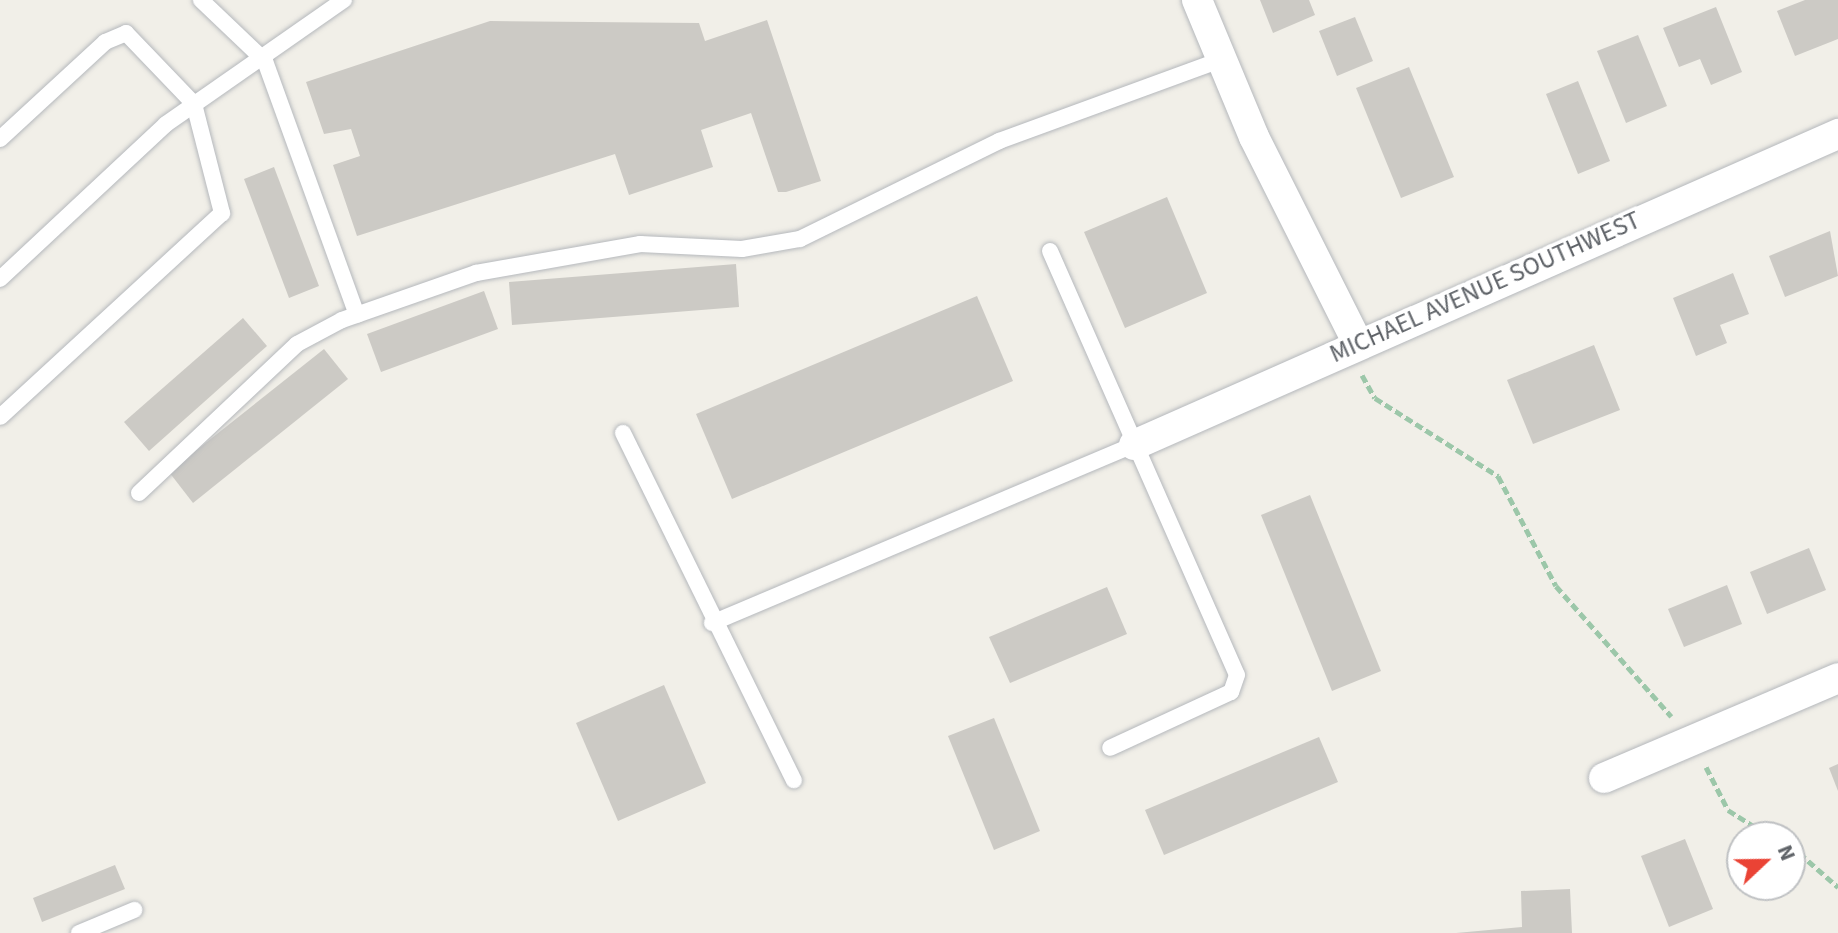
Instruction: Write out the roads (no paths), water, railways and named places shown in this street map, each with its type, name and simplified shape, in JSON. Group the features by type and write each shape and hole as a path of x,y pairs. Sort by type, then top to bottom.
{"street":[{"path":"1197,0 1220,60 1358,354"},
{"name":"MICHAEL AVENUE SOUTHWEST","path":"1134,445 1358,354 1838,134"},
{"path":"1604,778 1838,678"}],"lane":[{"path":"201,0 265,61 357,315"},
{"path":"0,279 194,104 265,61 344,0"},
{"path":"0,139 105,42 126,33 194,104 222,213 0,417"},
{"path":"139,493 297,344 357,315 476,273 640,244 742,249 800,239 999,141 1220,60"},
{"path":"1050,251 1237,675 1231,692 1110,748"},
{"path":"623,433 712,623 794,780"},
{"path":"712,623 1134,445"},
{"path":"79,933 134,910"}]}
